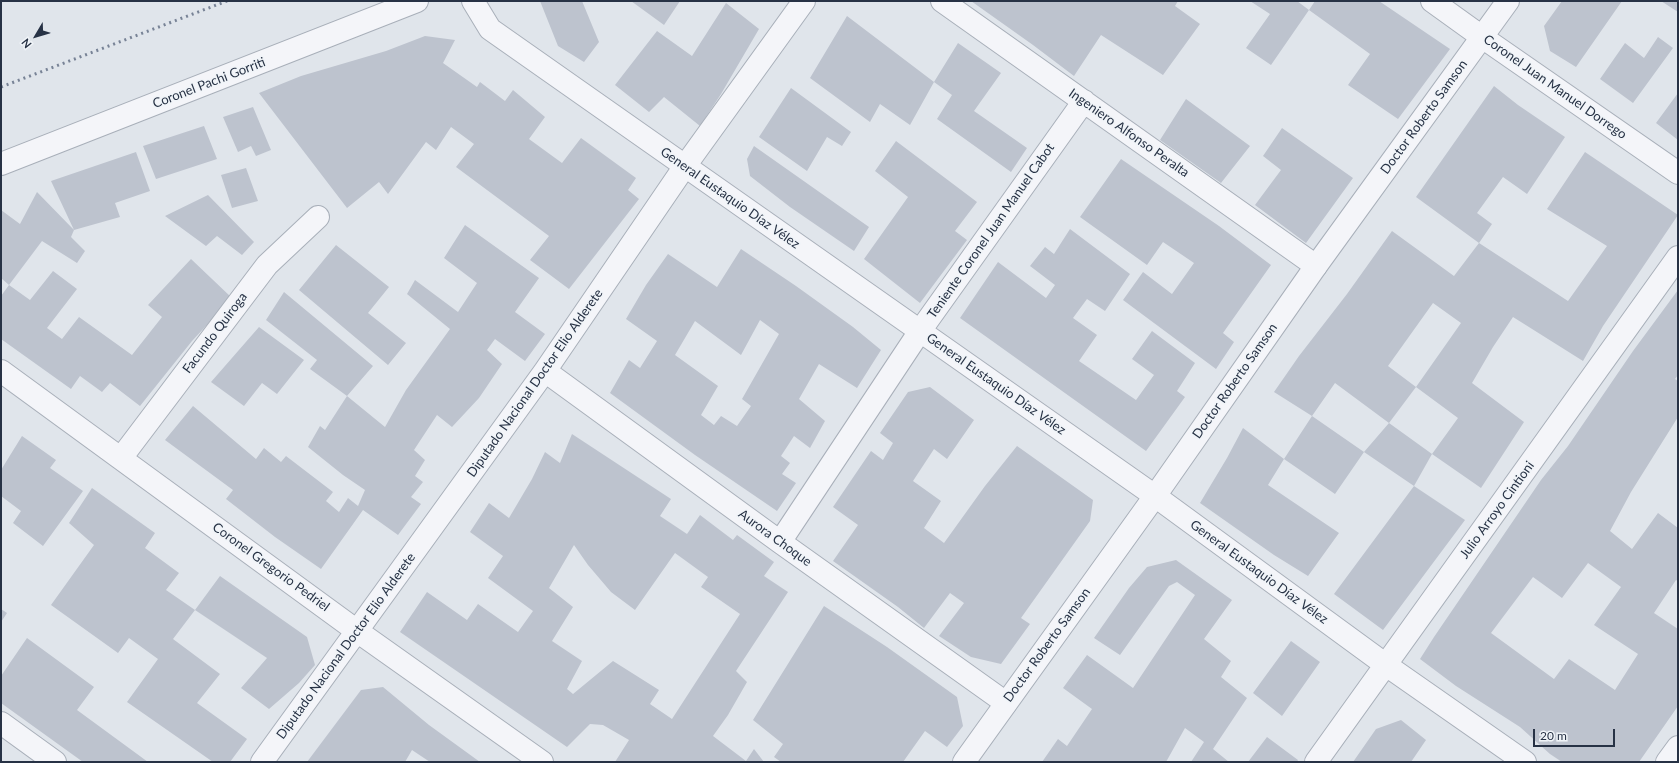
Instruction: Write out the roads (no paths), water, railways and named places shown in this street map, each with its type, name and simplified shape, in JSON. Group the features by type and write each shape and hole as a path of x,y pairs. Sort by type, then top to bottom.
{"street":[{"name":"Coronel Pachi Gorriti","path":"1,164 417,1"},
{"name":"General Eustaquio Díaz Vélez","path":"473,1 490,30 1155,496 1386,665 1525,762"},
{"name":"Diputado Nacional Doctor Elio Alderete","path":"262,762 545,371 685,166 804,1"},
{"name":"Ingeniero Alfonso Peralta","path":"942,1 1316,266"},
{"name":"Coronel Juan Manuel Dorrego","path":"1432,1 1678,173"},
{"name":"Doctor Roberto Samson","path":"964,762 1155,496 1316,266 1508,1"},
{"name":"Teniente Coronel Juan Manuel Cabot","path":"780,542 920,331 1084,101"},
{"name":"Facundo Quiroga","path":"121,458 267,265 318,217"},
{"name":"Julio Arroyo Cintioni","path":"1316,762 1678,257"},
{"name":"Coronel Gregorio Pedriel","path":"1,371 357,631 542,762"},
{"name":"Aurora Choque","path":"545,371 780,542 1006,703"},
{"path":"1,723 55,762"},
{"path":"1668,762 1678,747"}],"railway":[{"path":"1,87 227,1"}]}
